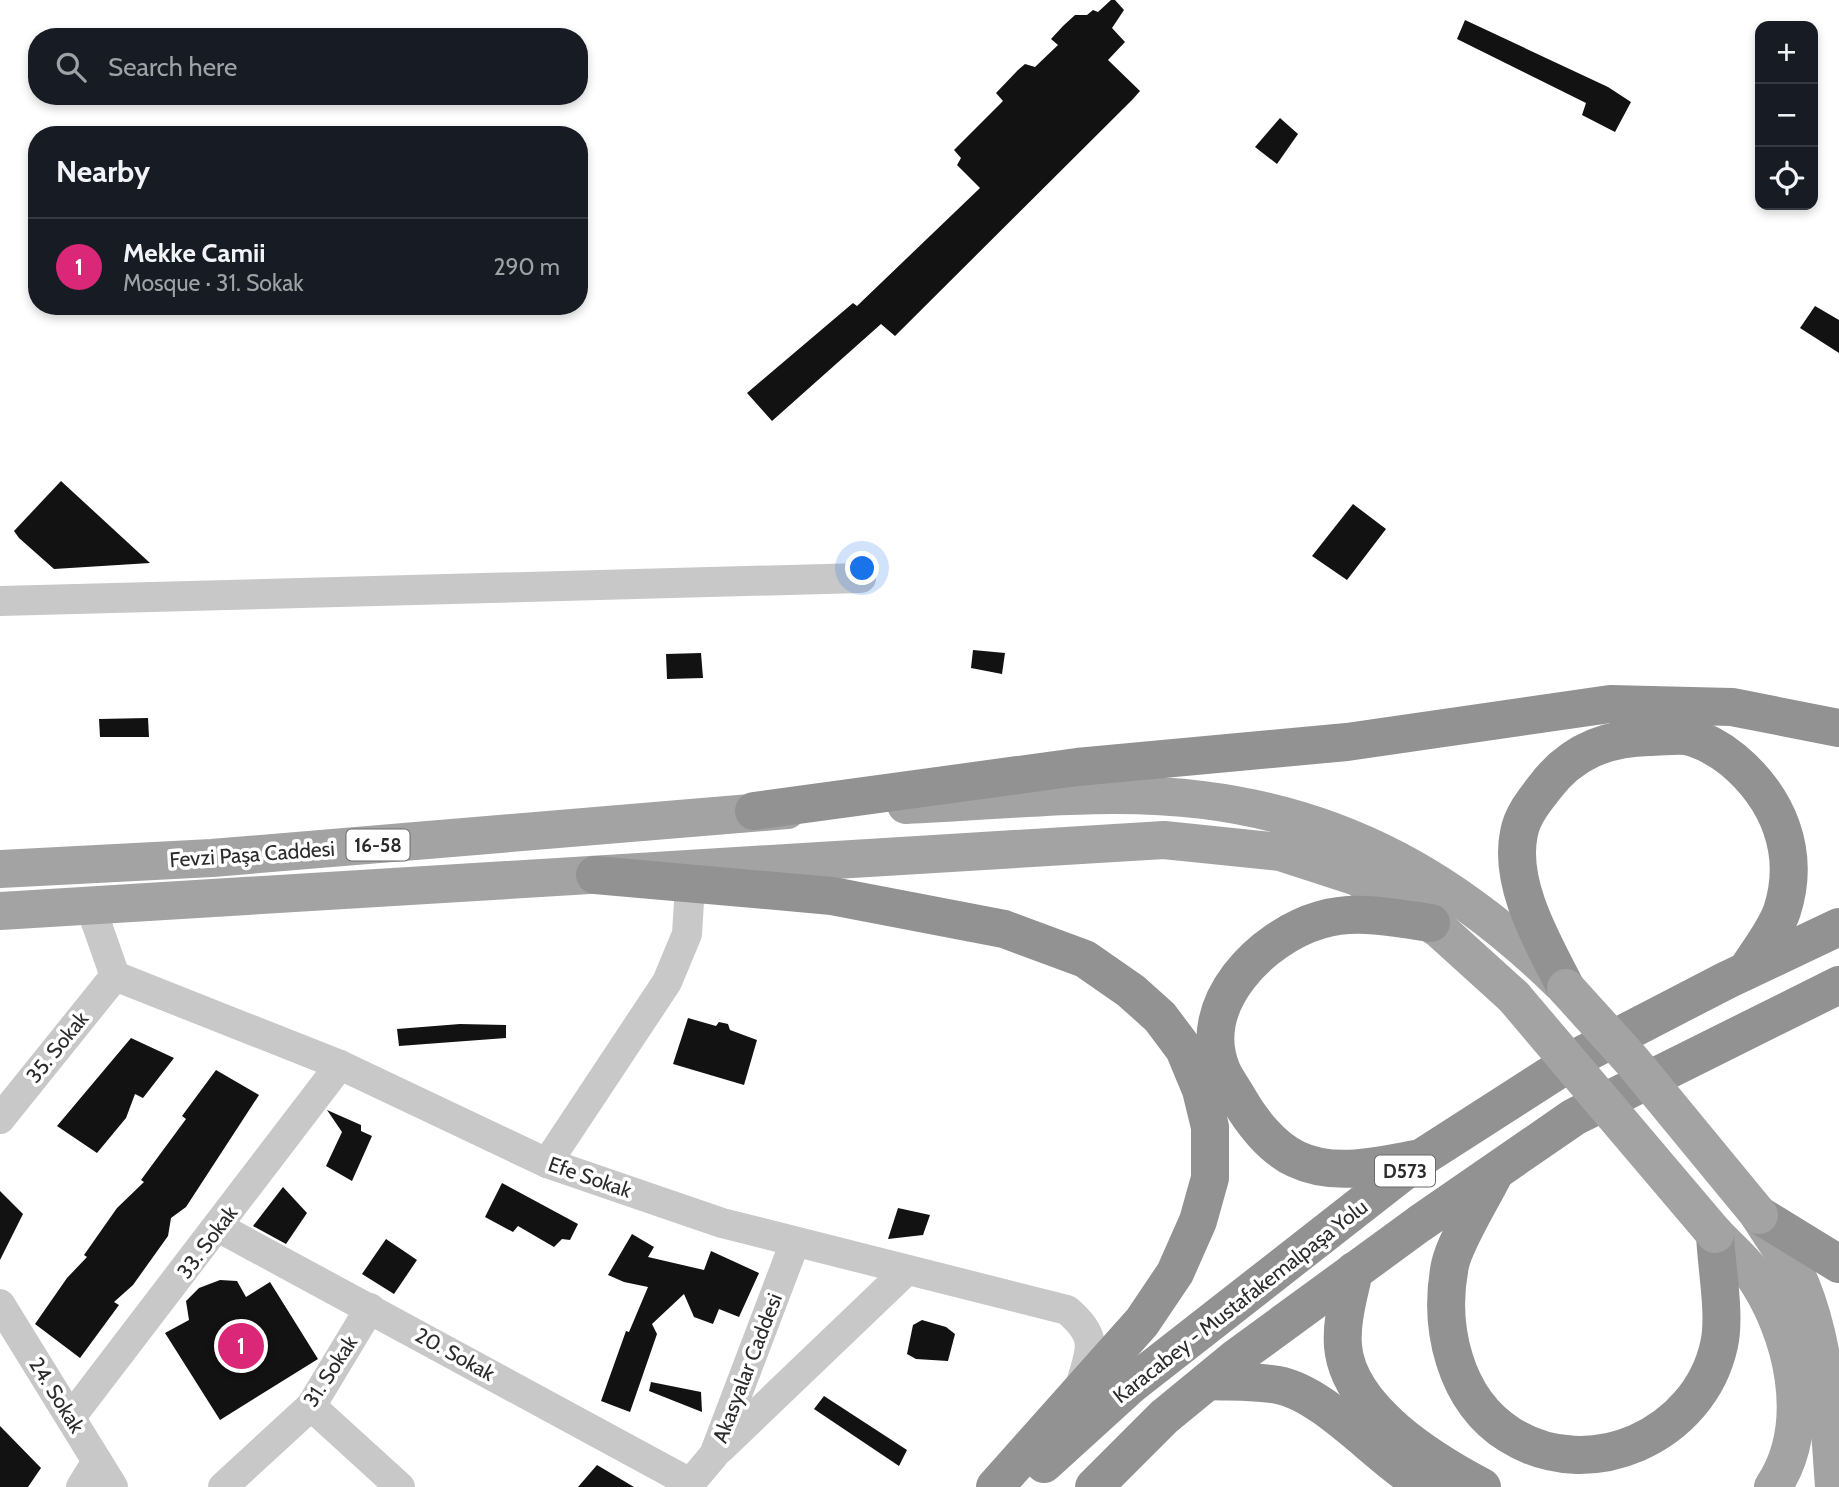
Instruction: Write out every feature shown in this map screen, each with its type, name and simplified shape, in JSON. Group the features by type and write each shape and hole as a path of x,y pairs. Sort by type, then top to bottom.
{"highway":[{"path":"754,811 1077,766 1347,742 1610,705 1732,707 1839,728"},
{"path":"1566,988 1535,927 1520,881 1519,834 1529,808 1553,777 1575,755 1619,737 1687,736 1722,751 1756,780 1778,816 1789,866 1781,912 1747,970"},
{"path":"595,875 691,877 832,896 1004,929 1085,959 1131,991 1160,1017 1184,1049 1201,1090 1210,1127 1210,1178 1198,1221 1175,1273 1142,1322 995,1487"},
{"path":"1422,1158 1371,1167 1331,1168 1295,1159 1263,1133 1242,1105 1222,1070 1216,1041 1223,1000 1240,974 1277,938 1321,919 1368,914 1431,923"},
{"name":"Karacabey - Mustafakemalpaşa Yolu","path":"1019,1487 1132,1384 1422,1158 1580,1056 1747,970 1839,927"},
{"name":"Karacabey - Mustafakemalpaşa Yolu","path":"1094,1487 1164,1418 1208,1381 1354,1271 1574,1117 1839,985"},
{"path":"1494,1174 1450,1262 1446,1308 1453,1359 1475,1403 1510,1435 1556,1454 1607,1454 1648,1440 1682,1416 1708,1379 1720,1343 1715,1234"},
{"path":"1759,1215 1839,1264"},
{"path":"1354,1271 1345,1312 1343,1346 1351,1381 1388,1424 1446,1467 1482,1487"},
{"path":"1208,1381 1279,1385 1321,1403 1364,1442 1427,1487"}],"main road":[{"name":"Fevzi Paşa Caddesi","path":"0,869 212,859 754,811 1113,796 1203,800 1287,816 1374,847 1447,887 1514,937 1566,988 1633,1062 1759,1215 1801,1283 1816,1336 1827,1387 1834,1487"},
{"path":"691,877 1164,840 1280,852 1357,877 1431,923 1514,997 1715,1234 1752,1273 1781,1324 1794,1380 1794,1417 1789,1453 1773,1487"},
{"name":"Fevzi Paşa Caddesi","path":"0,911 595,875"}],"street":[{"path":"0,601 861,578"},
{"path":"547,1163 667,982 687,934 691,877"},
{"path":"90,905 115,976"},
{"name":"Efe Sokak","path":"115,976 340,1065 547,1163 722,1223 905,1272 1067,1310 1086,1326 1091,1343 1078,1394"},
{"name":"35. Sokak","path":"0,1119 115,976"},
{"name":"33. Sokak","path":"71,1417 340,1065"},
{"name":"20. Sokak","path":"218,1227 370,1308 688,1485"},
{"name":"Akasyalar Caddesi","path":"688,1485 714,1455 795,1242"},
{"path":"714,1455 905,1272"},
{"name":"24. Sokak","path":"0,1304 113,1487"},
{"name":"31. Sokak","path":"223,1487 311,1406 370,1308"},
{"path":"311,1406 400,1487"},
{"path":"81,1487 97,1461"}],"building":[{"path":"1111,0 1115,0 1124,10 1112,28 1125,42 1108,60 1140,91 895,336 881,324 772,421 747,393 853,303 857,306 980,188 957,165 961,158 954,150 1003,101 996,93 1018,70 1025,64 1035,67 1058,45 1051,39 1063,26 1075,15 1087,15 1093,10 1098,12"},
{"path":"1465,20 1608,87 1631,102 1615,132 1582,115 1586,103 1457,39"},
{"path":"1280,118 1298,134 1277,164 1255,147"},
{"path":"1815,306 1839,320 1839,353 1800,328"},
{"path":"61,481 150,563 54,569 19,538 14,531"},
{"path":"1353,504 1386,529 1347,580 1312,556"},
{"path":"973,650 1005,653 1002,674 971,668"},
{"path":"701,653 703,678 667,679 666,654"},
{"path":"148,718 149,737 100,737 99,719"},
{"path":"688,1018 716,1026 719,1022 728,1024 730,1030 757,1040 744,1085 673,1064"},
{"path":"460,1024 506,1025 506,1038 399,1046 397,1029"},
{"path":"131,1038 174,1058 143,1098 135,1094 126,1118 97,1153 57,1126"},
{"path":"216,1070 259,1095 186,1207 171,1218 168,1236 133,1285 114,1302 119,1305 80,1358 35,1324 67,1278 87,1257 84,1255 117,1208 144,1182 141,1180 186,1119 182,1116"},
{"path":"327,1110 361,1125 361,1131 372,1136 352,1181 326,1166 342,1132"},
{"path":"502,1183 578,1224 570,1240 562,1239 554,1247 518,1226 513,1232 485,1217"},
{"path":"283,1187 307,1213 286,1244 253,1226"},
{"path":"0,1191 23,1214 0,1260"},
{"path":"898,1208 930,1215 923,1235 888,1239"},
{"path":"632,1234 654,1247 648,1257 704,1270 711,1251 759,1273 739,1317 719,1309 713,1324 694,1317 684,1294 652,1324 657,1334 630,1412 601,1401 626,1331 629,1332 648,1287 624,1282 608,1275"},
{"path":"386,1239 417,1260 394,1294 362,1274"},
{"path":"220,1280 237,1281 246,1297 270,1282 318,1359 220,1420 165,1333 189,1320 186,1301 199,1288"},
{"path":"922,1320 946,1327 955,1334 948,1361 916,1359 907,1354 913,1325"},
{"path":"651,1382 701,1392 702,1412 649,1391"},
{"path":"824,1396 907,1450 899,1466 814,1409"},
{"path":"0,1426 41,1468 28,1487 0,1487"},
{"path":"597,1465 634,1487 578,1487"}],"place":[{"name":"Mekke Camii","path":"241,1346"}]}
